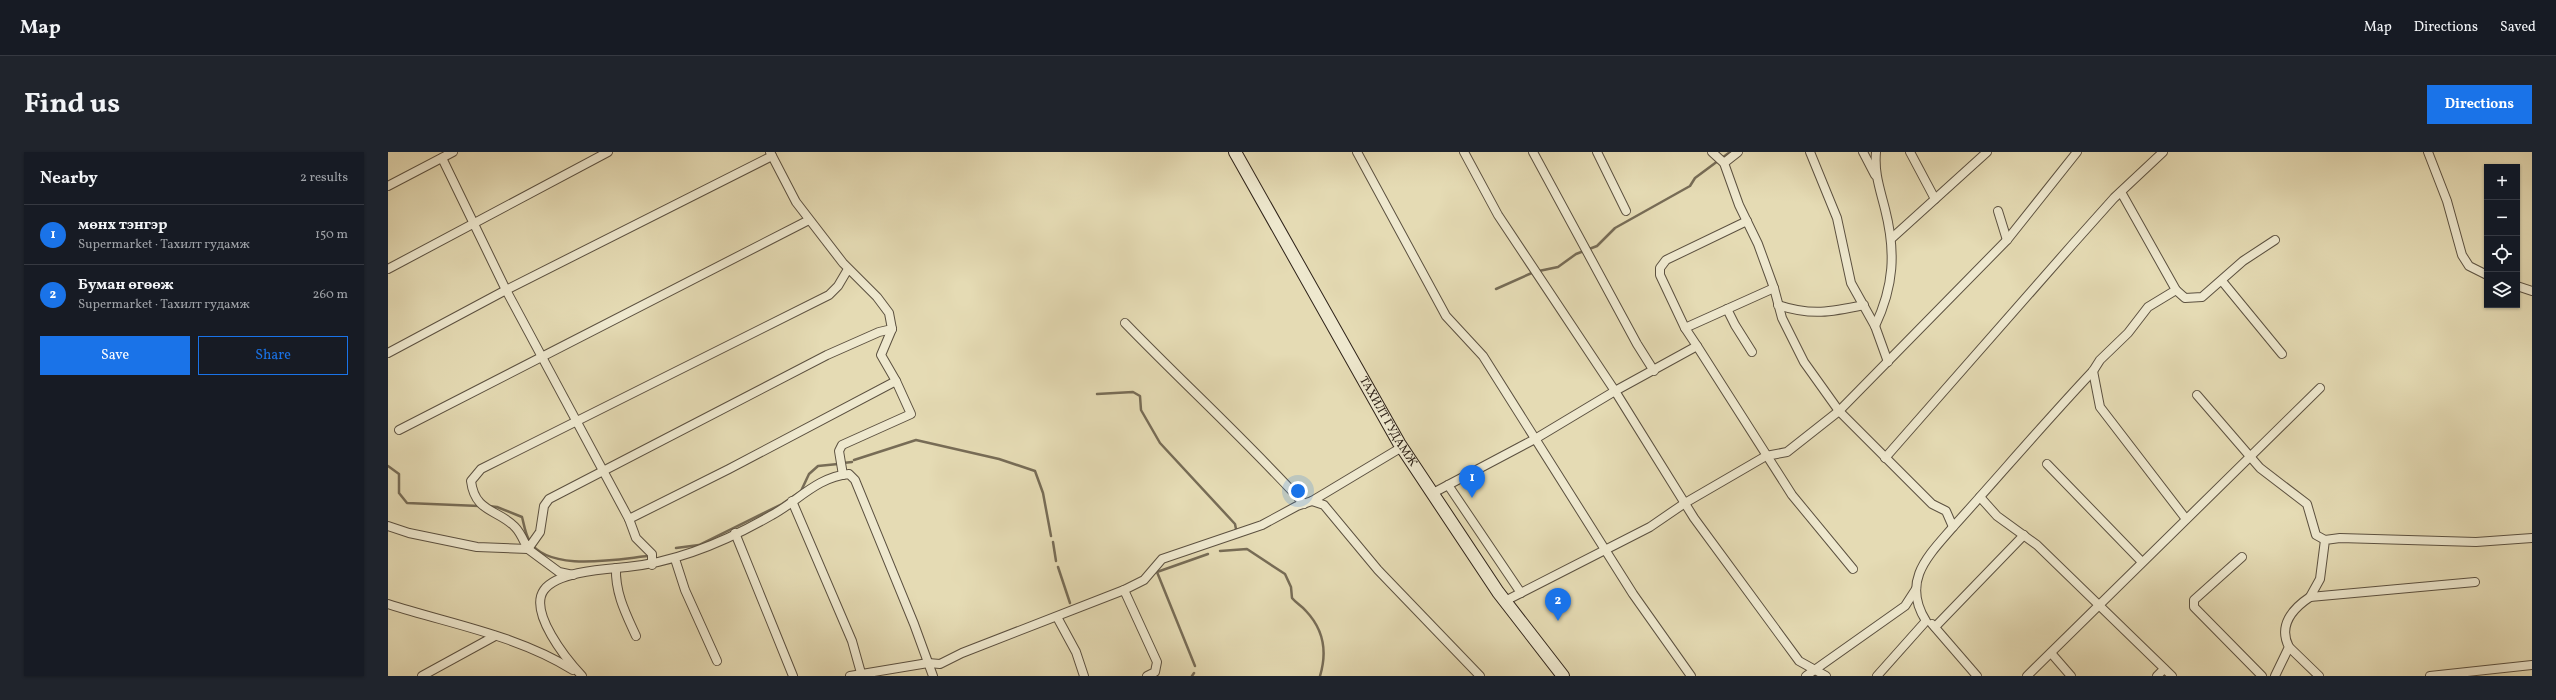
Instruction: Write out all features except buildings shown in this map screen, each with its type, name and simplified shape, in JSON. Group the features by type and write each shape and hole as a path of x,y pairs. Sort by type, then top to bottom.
{"main road":[{"name":"ТАХИЛТ ГУДАМЖ","path":"1235,152 1402,447 1505,601 1563,676"}],"street":[{"path":"388,186 453,152"},
{"path":"388,269 608,152"},
{"path":"1357,152 1446,316 1483,356 1633,594 1691,676"},
{"path":"1464,152 1498,215 1534,272 1615,390 1685,503 1799,661 1826,676"},
{"path":"1533,152 1637,344 1654,371"},
{"path":"1597,152 1626,210"},
{"path":"1712,152 1724,163 1739,205 1747,220 1774,288 1782,318 1804,362 1839,411 1932,504 1946,511 1953,527"},
{"path":"1724,163 1738,152"},
{"path":"1810,152 1837,218 1851,283 1875,326 1888,362"},
{"path":"1863,152 1876,175"},
{"path":"1875,326 1890,288 1892,238 1876,175 1876,152"},
{"path":"1910,152 1935,199"},
{"path":"1892,238 1987,152"},
{"path":"1505,601 1604,549 1650,527 1685,503 1766,456 1787,452 1839,411 2007,240 2077,152"},
{"path":"1885,458 2120,192 2163,152"},
{"path":"2428,152 2447,201 2462,255 2469,266 2484,274"},
{"path":"388,353 506,290 771,154 796,202 809,220 848,269 877,297 889,313 892,329 881,355 896,381 911,414 842,445 839,451 843,475"},
{"path":"442,158 473,225 506,290 602,472 629,519 636,538 652,554 652,564"},
{"path":"2120,192 2176,290 2186,298 2202,297 2243,261 2274,240"},
{"path":"1998,211 2007,240"},
{"path":"399,430 809,220"},
{"path":"1747,220 1666,260 1660,268 1660,274 1685,328 1766,456 1792,495 1852,569"},
{"path":"574,576 560,572 528,549 515,527 487,511 478,501 472,490 471,481 475,474 481,469 576,423 829,295 838,286 848,269"},
{"path":"2222,281 2282,354"},
{"path":"2520,287 2532,291"},
{"path":"1685,328 1774,288"},
{"path":"1806,676 1905,606 1916,589 1925,559 1980,498 2025,444 2093,371 2100,360 2128,333 2148,307 2176,290"},
{"path":"1778,304 1800,312 1811,313 1833,312 1864,305"},
{"path":"1727,309 1735,326 1752,352"},
{"path":"1125,323 1171,370 1221,416 1308,503 1324,505 1378,570 1480,676"},
{"path":"528,549 540,532 544,506 549,499 827,355 872,334 892,329"},
{"path":"1433,494 1535,439 1615,390 1654,371 1697,346"},
{"path":"2093,371 2100,407 2186,519"},
{"path":"629,519 729,469 896,381"},
{"path":"2028,676 2098,605 2320,388"},
{"path":"2197,395 2229,435 2251,456 2260,468 2307,504 2316,535 2325,540 2340,538 2476,542 2532,538"},
{"path":"850,676 928,663 940,664 962,653 1124,590 1144,580 1162,560 1262,526 1308,503 1402,447"},
{"path":"2046,464 2142,562"},
{"path":"580,675 562,653 554,636 543,620 540,598 544,589 555,582 600,568 616,568 652,564 675,559 773,515 812,487 848,474 855,480 914,624 933,676"},
{"path":"1448,485 1521,593"},
{"path":"1980,498 1997,516 2037,545 2172,676"},
{"path":"792,501 852,642 861,673"},
{"path":"388,526 409,533 477,547 528,549"},
{"path":"735,533 793,676"},
{"path":"1935,627 2024,535"},
{"path":"2310,597 2320,579 2325,540"},
{"path":"2242,557 2194,600 2194,607 2262,676"},
{"path":"675,559 685,590 717,660"},
{"path":"616,568 616,582 619,597 636,636"},
{"path":"2319,676 2289,647 2285,639 2286,620 2300,603 2310,597 2475,582"},
{"path":"1916,589 1919,608 1926,620 1935,627 1978,676"},
{"path":"1124,590 1157,662 1155,672 1148,676"},
{"path":"388,604 495,636 547,655 580,675"},
{"path":"1057,617 1076,652 1084,676"},
{"path":"1877,676 1926,620"},
{"path":"422,676 495,636"},
{"path":"547,655 554,654 557,648 554,636"},
{"path":"2275,676 2289,647"},
{"path":"2051,653 2071,676"},
{"path":"2430,676 2532,665"},
{"path":"2157,676 2164,669"}],"waterway":[{"path":"1496,289 1534,272 1558,267 1576,254 1597,246 1615,228 1690,186 1695,178 1730,152"},
{"path":"1097,394 1133,392 1140,396 1141,410 1160,443 1235,524 1236,529"},
{"path":"854,460 916,440 999,459 1035,471 1043,493 1051,536"},
{"path":"843,463 852,462"},
{"path":"676,548 699,545 782,504 801,491 809,474 818,466 838,464"},
{"path":"388,466 399,474 399,493 407,503 479,506"},
{"path":"488,506 497,507 522,517 529,540 538,550 551,557 584,562 648,556"},
{"path":"1053,542 1056,561"},
{"path":"1220,551 1247,549 1285,574 1291,587 1292,598 1312,618 1320,634 1323,650 1320,676"},
{"path":"1195,666 1157,572 1208,554"},
{"path":"1058,567 1070,603"}],"place":[{"name":"мөнх тэнгэр","path":"1472,498"},
{"name":"Буман өгөөж","path":"1558,621"}]}
